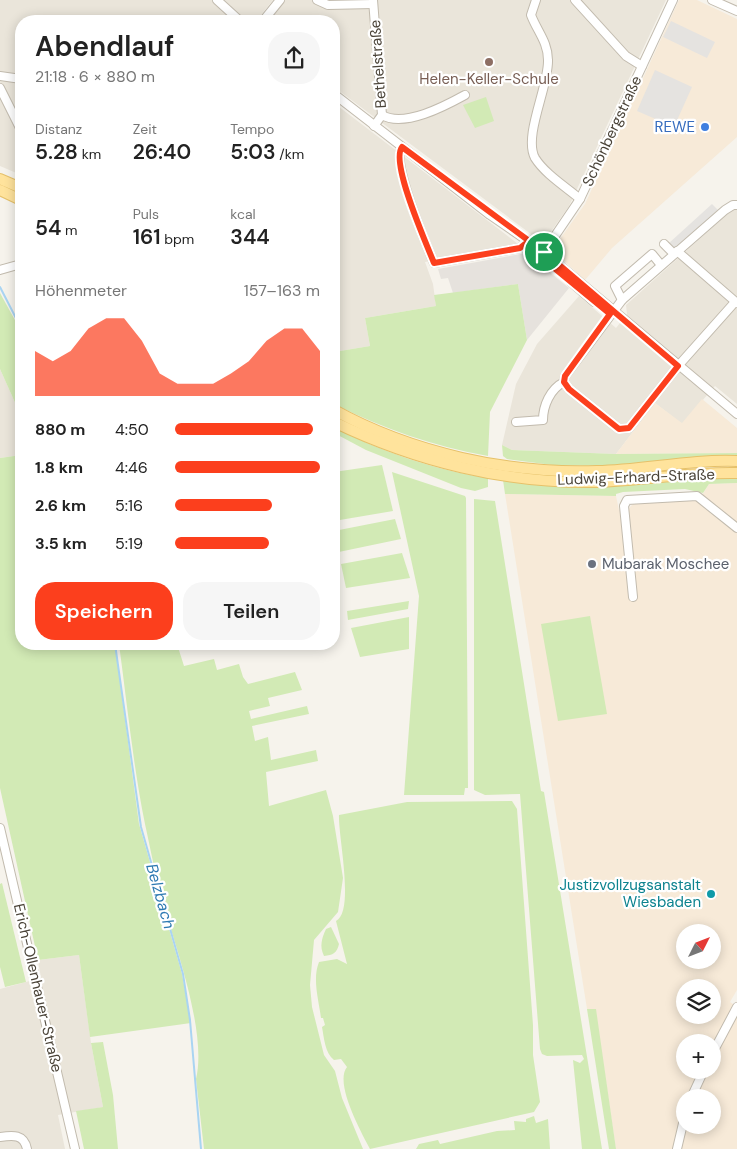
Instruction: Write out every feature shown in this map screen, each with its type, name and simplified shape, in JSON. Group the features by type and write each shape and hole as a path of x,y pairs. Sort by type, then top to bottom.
{"main road":[{"path":"0,179 15,185"},
{"path":"0,190 15,197"},
{"name":"Ludwig-Erhard-Straße","path":"340,413 374,430 415,444 466,458 511,466 568,471 598,471 695,462 737,461"},
{"name":"Ludwig-Erhard-Straße","path":"340,424 412,454 464,468 511,477 597,482 737,473"}],"street":[{"path":"216,0 233,15"},
{"path":"268,15 280,0"},
{"path":"317,0 328,5 373,2"},
{"path":"536,0 530,14 546,46 548,69 546,82 536,112 533,153 542,166 580,199"},
{"path":"574,0 626,56 642,66"},
{"path":"582,7 587,0"},
{"name":"Schönbergstraße","path":"542,254 580,199 673,0"},
{"path":"712,0 737,11"},
{"name":"Bethelstraße","path":"373,2 382,115 374,126"},
{"path":"0,76 15,78"},
{"path":"0,88 15,118"},
{"path":"382,115 396,119 410,117 438,110 465,95"},
{"path":"340,99 542,254 737,414"},
{"path":"402,147 399,154 410,200 434,263 520,248 525,244"},
{"path":"664,244 675,253 736,302 678,366 629,428 619,429 569,389 564,382 565,376 611,312 622,300 675,253 735,205"},
{"path":"490,215 525,244 542,254"},
{"path":"622,300 615,286 652,254 661,265"},
{"path":"0,270 15,266"},
{"path":"516,422 543,420 543,406 558,386 564,382"},
{"path":"633,597 624,506 627,500 697,496 737,528"},
{"name":"Erich-Ollenhauer-Straße","path":"0,828 76,1149"},
{"path":"721,1037 737,1007"},
{"path":"677,1149 681,1134"},
{"path":"0,1137 11,1135 20,1137 24,1140 27,1149"}],"shaded area":[{"path":"0,0 273,0 261,15 15,15 15,172 0,166"},
{"path":"284,0 666,0 569,206 543,243 340,91 340,15 273,15"},
{"path":"679,0 697,0 737,19 737,137 612,248 585,280 552,250 585,204"},
{"path":"671,21 715,42 707,58 663,37"},
{"path":"655,70 692,87 674,127 637,111"},
{"path":"340,108 518,244 425,262 433,284 436,306 365,318 370,346 340,351"},
{"path":"712,204 719,211 674,251 668,244"},
{"path":"734,208 737,210 737,404 715,386 682,424 655,403 616,454 512,450 502,445 516,384 537,344 579,296 616,328 627,314 626,305"},
{"path":"526,253 569,288 527,340 518,284 453,293 448,278 441,279 438,269"},
{"path":"0,369 15,403 15,456 0,458"},
{"path":"702,399 737,428 737,453 616,454 655,403 682,423"},
{"path":"737,483 737,990 730,1002 737,1007 737,1149 616,1149 595,1009 587,1009 505,494 616,496 619,510 628,509 635,502 694,498 699,500 709,484"},
{"path":"79,955 91,1043 103,1107 58,1115 65,1149 0,1149 0,989 41,978 38,960"}],"green space":[{"path":"486,97 494,121 475,128 463,105"},
{"path":"518,284 527,340 490,412 488,456 409,436 340,407 340,351 370,346 365,318 436,306 434,295"},
{"path":"0,293 15,320 15,403 0,369"},
{"path":"340,430 409,459 468,475 488,478 488,487 475,491 461,488 366,450 340,436"},
{"path":"502,445 512,450 616,454 737,453 737,455 602,466 552,465 507,459 503,456"},
{"path":"15,456 15,650 116,650 139,824 182,974 191,1023 90,1037 79,955 38,960 0,788 0,458"},
{"path":"382,465 393,511 340,520 340,471"},
{"path":"392,472 465,496 466,498 468,788 465,788 464,795 404,795 419,596"},
{"path":"699,478 737,478 737,483 709,484 703,493 685,489 623,492 616,494 616,496 505,494 503,480 529,483 601,485"},
{"path":"474,499 495,501 541,791 544,792 602,1149 582,1149 573,1060 580,1063 584,1059 582,1055 547,1056 542,1054 540,1049 520,794 485,795 474,790"},
{"path":"395,519 401,539 340,552 340,530"},
{"path":"402,553 410,578 346,588 341,564"},
{"path":"409,601 408,609 348,620 347,611"},
{"path":"590,616 607,714 558,721 541,624"},
{"path":"409,617 409,649 360,657 351,628"},
{"path":"120,650 179,650 184,666 214,659 217,670 239,664 243,677 248,684 295,672 302,690 268,698 270,706 249,711 251,719 307,706 309,714 252,726 255,741 268,737 271,760 316,750 318,761 266,772 269,806 326,790 333,816 343,878 338,912 314,940 310,985 312,1007 324,1055 335,1071 342,1098 363,1149 204,1149 196,1079 198,1060 194,1016 183,969 158,886 134,757"},
{"path":"512,801 517,809 533,1025 533,1055 540,1102 534,1112 370,1149 355,1120 346,1095 344,1074 347,1067 341,1059 334,1060 331,1057 324,1040 322,1027 325,1025 323,1018 321,1018 317,990 316,976 319,962 337,959 347,964 336,921 342,914 345,889 339,815 407,802"},
{"path":"2,883 26,982 5,987 0,967 0,884"},
{"path":"331,927 339,944 334,953 324,956 321,945 322,939 326,929"},
{"path":"587,1009 596,1009 616,1149 609,1149"},
{"path":"103,1042 113,1095 118,1149 84,1149 76,1111 103,1107 91,1043"},
{"path":"534,1116 536,1123 548,1119 550,1149 416,1149 419,1144 438,1140 440,1144 497,1131 515,1130 514,1121 526,1122 526,1119"}],"waterway":[{"name":"Belzbach","path":"0,287 15,316"},
{"name":"Belzbach","path":"116,650 141,827 183,974 190,1020 201,1149"}],"place":[{"name":"Helen-Keller-Schule","path":"489,62"},
{"name":"REWE","path":"705,127"},
{"name":"Mubarak Moschee","path":"592,564"},
{"name":"Justizvollzugsanstalt Wiesbaden","path":"711,894"}],"route":[{"path":"402,147 490,215 544,252 678,366 629,428 619,429 569,389 564,382 565,376 610,314 525,244 520,248 434,263 410,200 400,164 399,151 402,147"}]}
